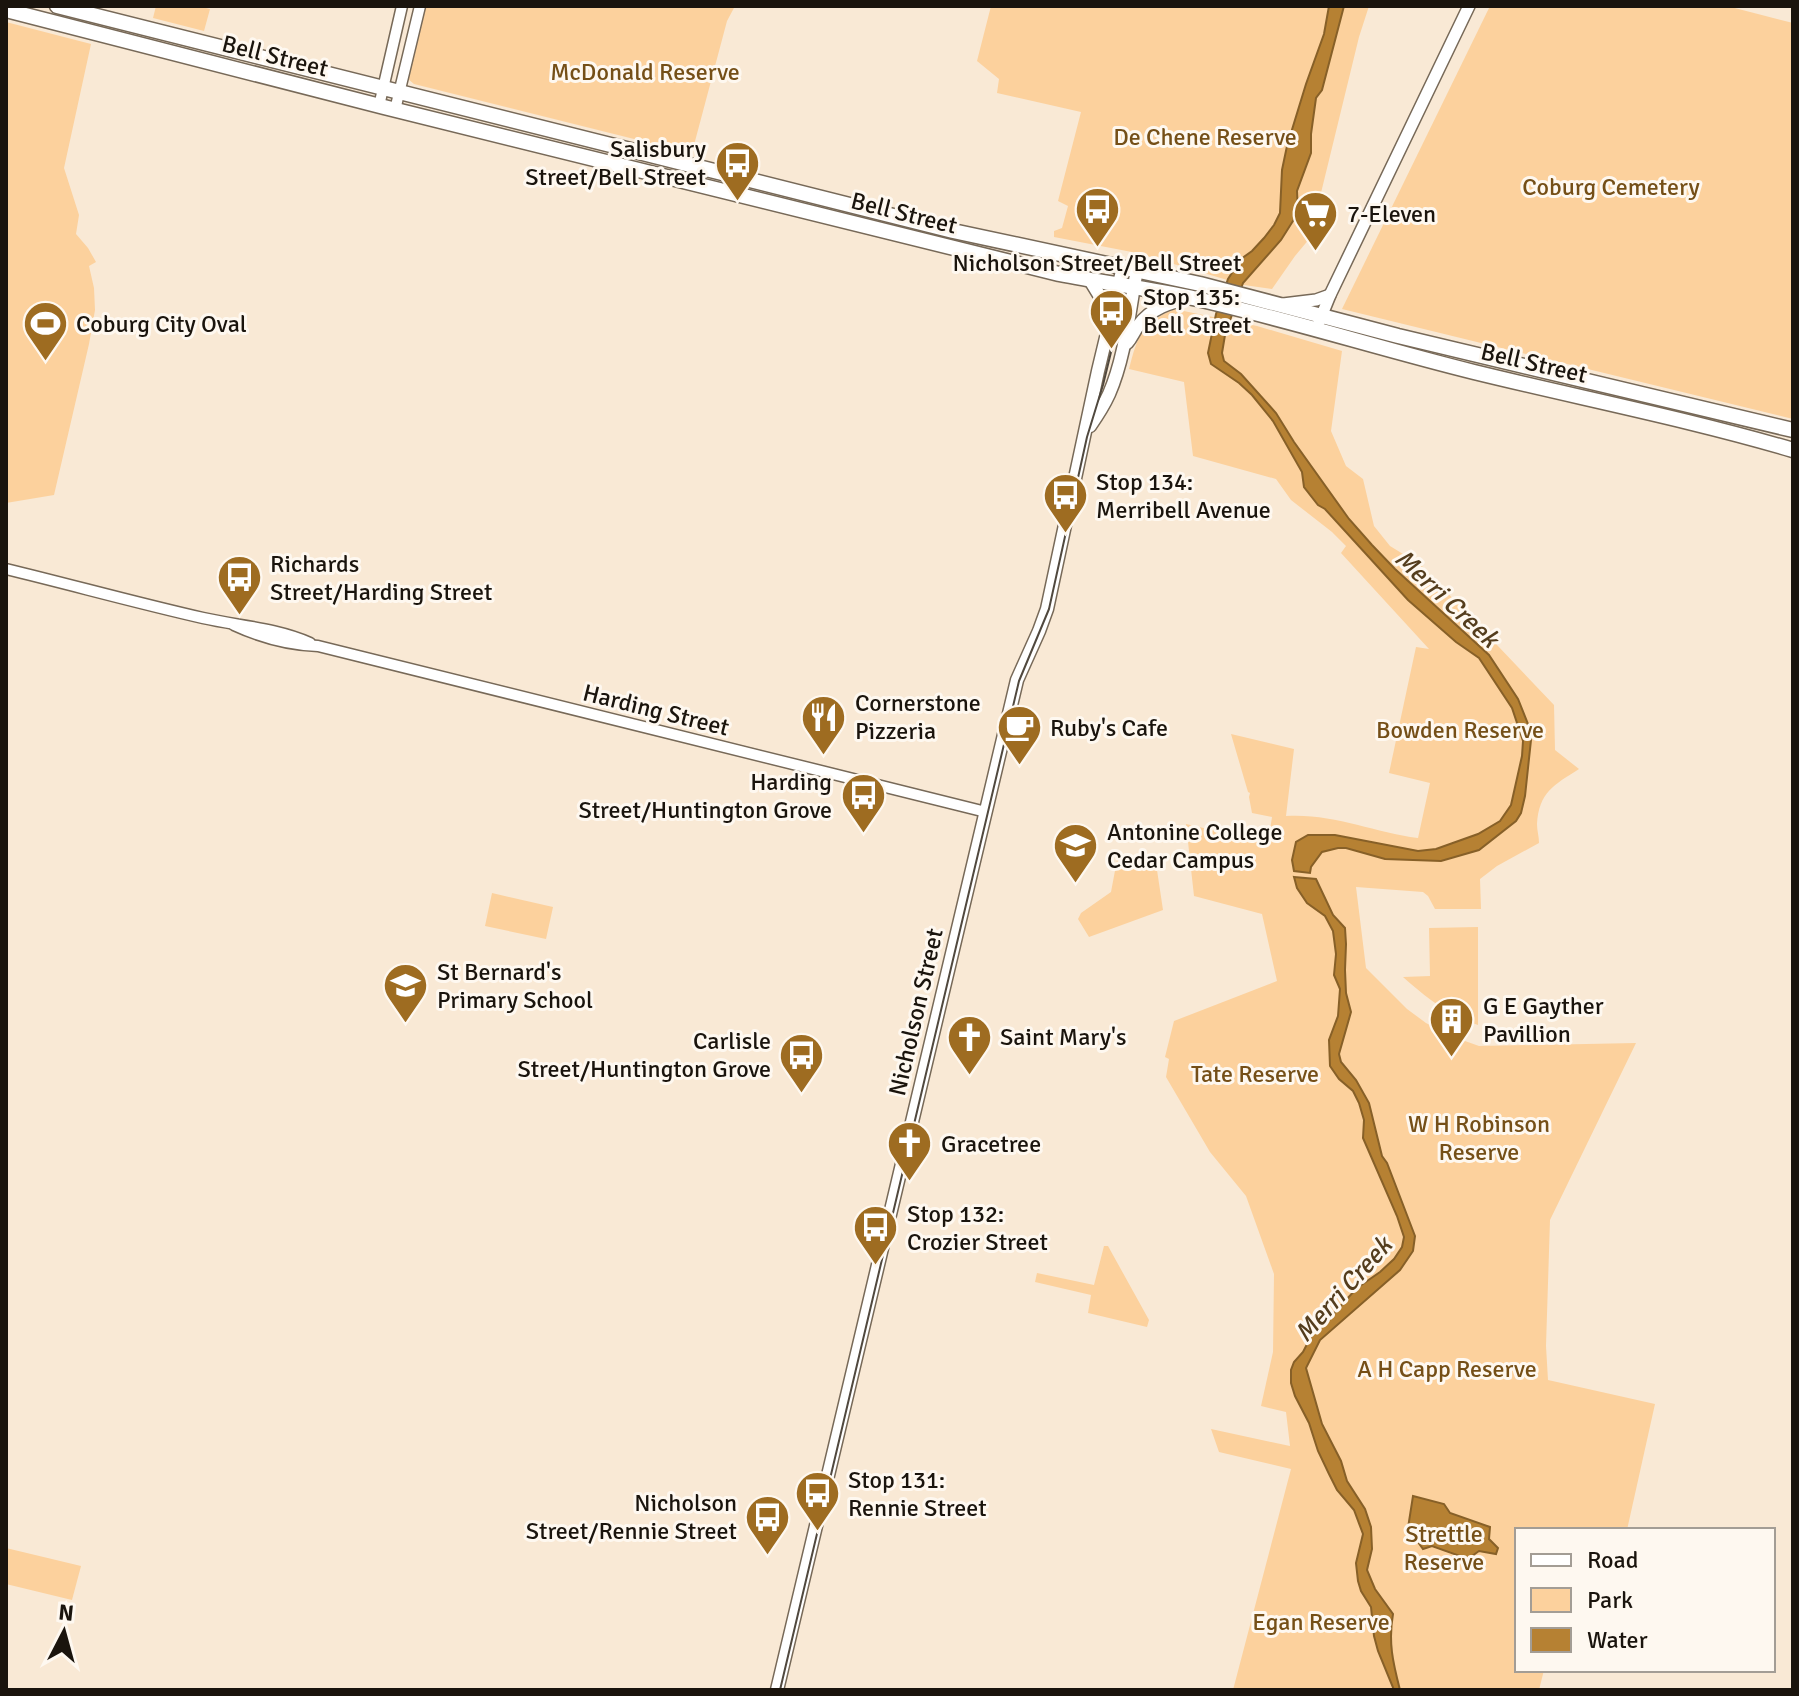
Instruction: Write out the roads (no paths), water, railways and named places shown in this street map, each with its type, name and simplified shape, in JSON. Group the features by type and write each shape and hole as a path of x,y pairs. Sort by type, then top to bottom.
{"highway":[{"name":"Bell Street","path":"57,6 953,231 1130,268 1197,294"},
{"name":"Bell Street","path":"6,10 379,106 1059,274 1244,303 1319,323 1793,430"},
{"path":"1059,274 1062,255"},
{"name":"Bell Street","path":"1244,303 1280,304 1319,323 1473,372 1793,450"}],"main road":[{"path":"1319,323 1469,6"},
{"name":"Nicholson Street","path":"1084,440 1111,391 1122,348 1130,268"},
{"path":"1090,280 1101,298 1107,330"},
{"name":"Nicholson Street","path":"777,1690 1017,680 1047,609 1107,330 1126,286"},
{"path":"1122,348 1152,311 1197,294"},
{"path":"1280,304 1316,300 1330,295"}],"street":[{"path":"379,106 402,6"},
{"path":"395,110 420,6"},
{"name":"Harding Street","path":"6,569 234,625 267,629 318,646 986,812"}],"water":[{"path":"1329,6 1344,6 1322,90 1316,98 1311,153 1297,191 1298,213 1281,240 1243,283 1225,335 1224,361 1241,374 1276,413 1349,519 1372,545 1489,655 1518,699 1531,740 1521,813 1516,821 1479,850 1441,861 1385,859 1338,848 1322,852 1310,873 1294,871 1292,860 1296,842 1308,835 1335,835 1418,851 1436,849 1478,834 1500,821 1511,805 1523,741 1512,708 1479,658 1408,600 1318,505 1304,487 1302,472 1273,421 1239,383 1211,364 1208,353 1216,314 1228,279 1241,259 1264,238 1280,213 1282,170 1287,146 1324,34"},
{"path":"1294,877 1316,879 1333,915 1345,928 1346,993 1351,1012 1339,1054 1341,1062 1369,1103 1382,1156 1415,1236 1413,1251 1400,1270 1320,1340 1306,1368 1322,1424 1371,1527 1372,1549 1367,1570 1375,1589 1393,1614 1392,1652 1400,1690 1394,1690 1378,1651 1371,1607 1358,1581 1356,1563 1363,1534 1354,1510 1337,1490 1318,1451 1291,1383 1294,1362 1303,1352 1318,1323 1333,1314 1357,1288 1394,1259 1404,1237 1363,1138 1364,1120 1359,1103 1353,1091 1330,1066 1329,1040 1338,1016 1340,989 1334,975 1336,954 1333,931 1325,916 1307,903"},
{"path":"1413,1496 1444,1504 1450,1513 1490,1527 1489,1539 1498,1548 1496,1554 1479,1551 1468,1559 1432,1546 1423,1549 1408,1528"}],"tram line":[{"path":"780,1690 1019,681 1049,609 1087,437 1122,307"}],"place":[{"name":"Salisbury Street/Bell Street","path":"737,202"},
{"name":"Nicholson Street/Bell Street","path":"1097,248"},
{"name":"7-Eleven","path":"1316,253"},
{"name":"Stop 135: Bell Street","path":"1112,350"},
{"name":"Coburg City Oval","path":"45,363"},
{"name":"Stop 134: Merribell Avenue","path":"1065,535"},
{"name":"Richards Street/Harding Street","path":"239,617"},
{"name":"Cornerstone Pizzeria","path":"824,756"},
{"name":"Ruby's Cafe","path":"1019,767"},
{"name":"Harding Street/Huntington Grove","path":"863,835"},
{"name":"Antonine College Cedar Campus","path":"1076,885"},
{"name":"St Bernard's Primary School","path":"406,1025"},
{"name":"G E Gayther Pavillion","path":"1452,1059"},
{"name":"Saint Mary's","path":"969,1076"},
{"name":"Carlisle Street/Huntington Grove","path":"802,1094"},
{"name":"Gracetree","path":"910,1183"},
{"name":"Stop 132: Crozier Street","path":"876,1267"},
{"name":"Stop 131: Rennie Street","path":"817,1533"},
{"name":"Nicholson Street/Rennie Street","path":"768,1556"}],"park label":[{"name":"McDonald Reserve","path":"645,72"},
{"name":"De Chene Reserve","path":"1205,137"},
{"name":"Coburg Cemetery","path":"1611,187"},
{"name":"Bowden Reserve","path":"1460,730"},
{"name":"Tate Reserve","path":"1255,1074"},
{"name":"W H Robinson Reserve","path":"1479,1138"},
{"name":"A H Capp Reserve","path":"1447,1369"},
{"name":"Strettle Reserve","path":"1444,1548"},
{"name":"Egan Reserve","path":"1321,1622"}],"water label":[{"name":"Merri Creek","path":"1447,598"},
{"name":"Merri Creek","path":"1343,1289"}]}
